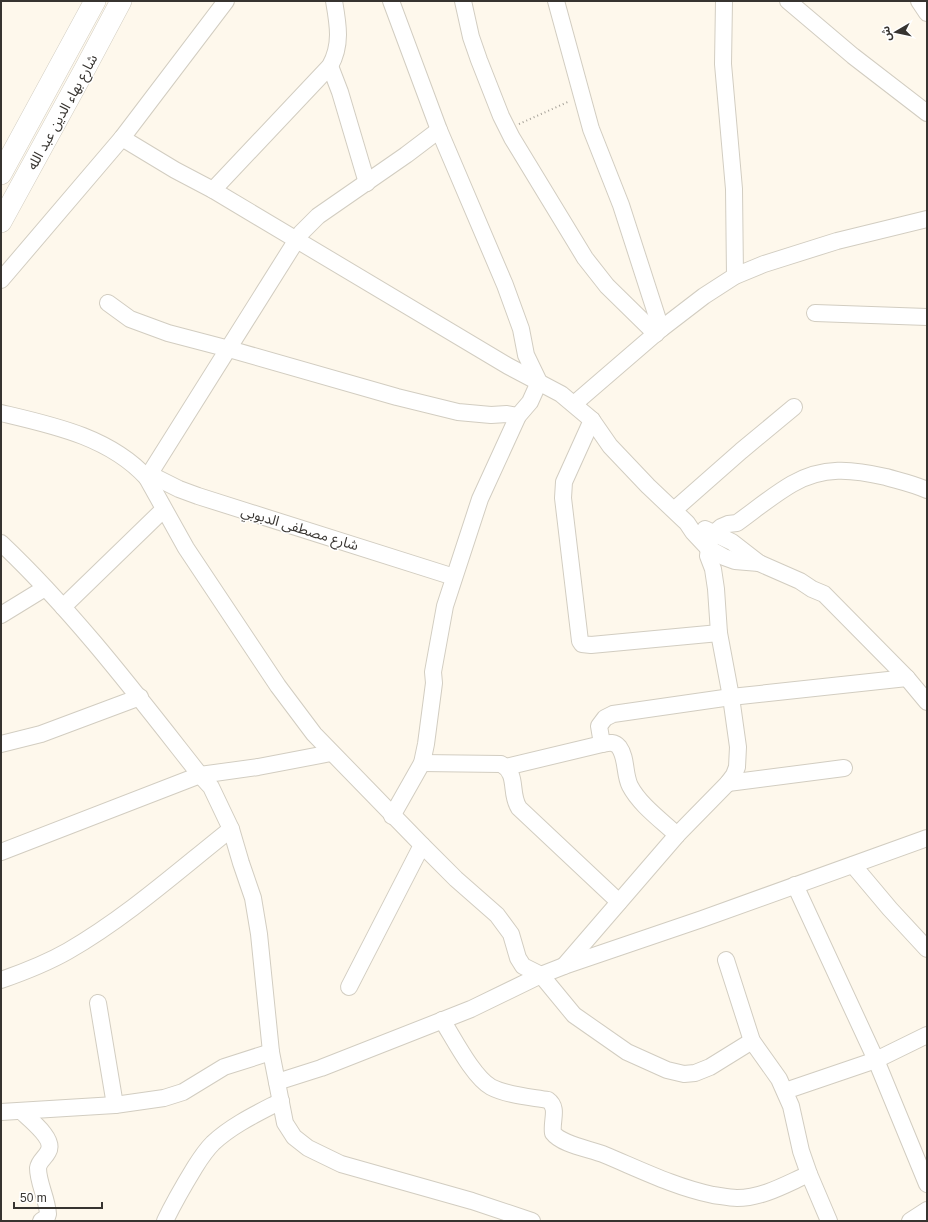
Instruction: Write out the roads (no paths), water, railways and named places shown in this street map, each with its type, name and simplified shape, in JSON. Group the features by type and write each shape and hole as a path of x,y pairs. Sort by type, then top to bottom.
{"main road":[{"name":"شارع بهاء الدين عبد الله","path":"1,174 95,1"},
{"name":"شارع بهاء الدين عبد الله","path":"1,222 84,72 121,1"}],"street":[{"path":"1,280 122,138 226,1"},
{"path":"213,190 330,66 335,57 338,37 334,1"},
{"path":"391,1 439,130 472,211 491,250 502,278 521,329 526,355 539,382 530,402 518,416 480,499 446,606 434,672 434,683 426,744 422,763 392,816"},
{"path":"463,1 475,48 508,129 585,258 607,286 659,332"},
{"path":"556,1 591,129 621,205 659,332"},
{"path":"724,1 723,64 734,189 735,276"},
{"path":"788,1 853,56 927,113"},
{"path":"919,1 927,13"},
{"path":"330,66 340,92 367,183"},
{"path":"148,476 297,240 308,226 318,216 367,183 439,130"},
{"path":"122,138 175,170 213,190 508,366 555,391 574,404 592,420 610,446 648,486 687,523 708,548 724,557 747,563 759,563"},
{"path":"574,404 704,296 735,276 764,264 837,241 927,220"},
{"path":"108,303 130,319 168,333 431,406 466,413 492,415 507,414 518,416"},
{"path":"815,313 927,317"},
{"path":"674,510 794,407"},
{"path":"1,413 52,426 100,444 122,456 148,476 163,510 186,548 278,686 314,734 392,816 456,879 497,915 511,934 518,958 523,966 541,976 574,1015 627,1052 675,1073 684,1074 702,1071 752,1041"},
{"path":"592,420 564,482 562,498 580,641 582,644 590,645 719,633"},
{"path":"564,966 677,835 728,783 734,775 737,767 738,747 731,697 719,633 713,569 708,556 710,540 714,533 721,527 728,524 737,523 792,484 813,474 827,471 848,470 864,472 914,484 927,490"},
{"name":"شارع مصطفى الدبوبي","path":"148,476 198,496 454,577"},
{"path":"63,607 163,510"},
{"path":"687,523 714,533 732,542 759,563 800,581 812,589 824,594 907,678 927,702"},
{"path":"713,569 724,557 732,542 737,523"},
{"path":"1,543 63,607 140,698 211,787 232,829 256,912 271,1052 285,1122 294,1137 308,1148 329,1159 358,1169 472,1201 532,1221"},
{"path":"1,615 45,588"},
{"path":"602,744 598,726 605,718 613,714 731,697 907,678"},
{"path":"1,744 41,734 140,698"},
{"path":"506,767 602,744 616,744 620,747 623,756 629,785 643,803 677,835"},
{"path":"1,852 200,775 258,767 331,753"},
{"path":"422,763 501,764 506,767 512,775 515,798 519,808 618,902"},
{"path":"728,783 844,768"},
{"path":"1,980 53,959 107,926 142,901 232,829"},
{"path":"277,1082 321,1068 470,1009 564,966 853,865 924,843"},
{"path":"350,987 422,845"},
{"path":"853,865 927,949"},
{"path":"795,885 876,1060 927,1184"},
{"path":"726,960 752,1041 779,1079 785,1091 794,1116 799,1144 809,1174 829,1221"},
{"path":"98,1003 115,1105"},
{"path":"442,1020 483,1082 497,1090 548,1100 552,1103 554,1109 552,1128 553,1133 562,1140 604,1155 693,1191 726,1197 737,1198 753,1196 767,1192 809,1174"},
{"path":"785,1091 876,1060 927,1035"},
{"path":"1,1112 115,1105 164,1098 191,1087 224,1067 271,1052"},
{"path":"165,1221 185,1182 206,1150 222,1136 248,1119 281,1101"},
{"path":"21,1111 47,1137 50,1143 49,1151 38,1167 48,1214 47,1217 41,1221"},
{"path":"910,1221 927,1210"}]}
